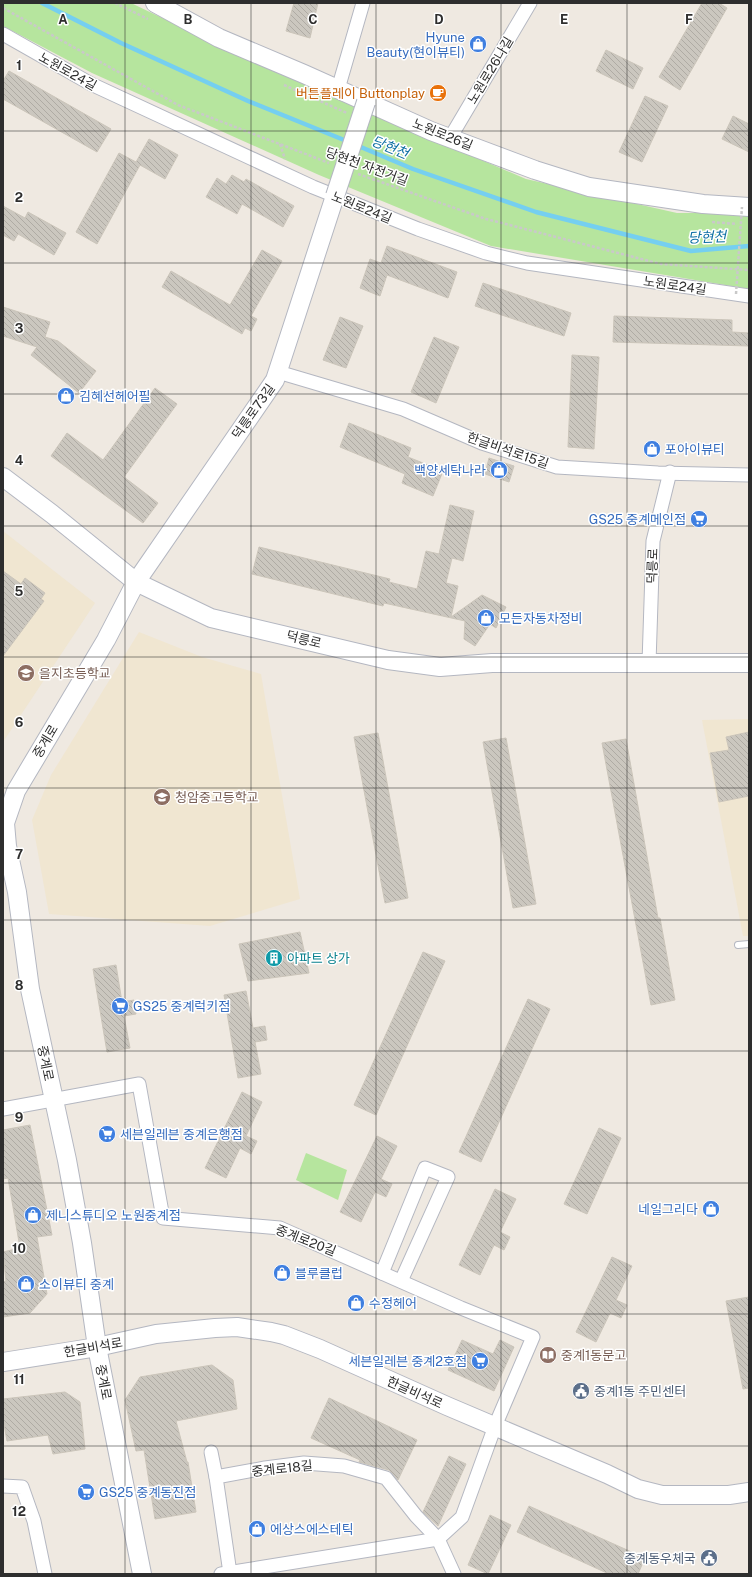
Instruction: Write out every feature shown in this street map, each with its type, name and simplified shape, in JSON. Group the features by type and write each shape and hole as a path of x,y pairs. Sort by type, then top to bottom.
{"main road":[{"name":"노원로26길","path":"155,3 219,38 450,138 535,170 589,187 702,204 746,207"},
{"name":"덕릉로73길","path":"136,582 275,380 366,102"},
{"name":"덕릉로","path":"3,477 52,514 136,582 211,618 388,660 440,667 492,664 749,663"},
{"name":"중계로","path":"136,582 106,640 16,791 5,823 7,846 17,892 30,989 54,1099 80,1235 97,1347 142,1574"},
{"name":"한글비석로","path":"3,1362 97,1347 156,1334 237,1327 271,1332 284,1335 320,1349 607,1474 638,1489 662,1494 729,1495 749,1492"}],"street":[{"path":"338,89 363,3"},
{"name":"노원로26나길","path":"450,138 530,3"},
{"name":"노원로24길","path":"3,34 91,84 335,196 418,229 486,253 527,263 742,295"},
{"name":"한글비석로15길","path":"278,372 403,409 482,444 558,467 749,475"},
{"name":"덕릉로","path":"649,663 653,541 670,472"},
{"name":"중계로20길","path":"54,1099 139,1084 163,1218 280,1228 461,1308 533,1337 495,1426"},
{"path":"3,1109 54,1099"},
{"path":"382,1272 425,1168 448,1177 401,1281"},
{"path":"211,1452 216,1477 226,1573 438,1539 462,1517 495,1426"},
{"name":"중계로18길","path":"216,1477 304,1463 344,1466 386,1478 416,1516 438,1539 454,1574"},
{"path":"3,1486 22,1487 34,1521 45,1574"}],"lane":[{"path":"738,946 749,944"}],"path":[{"name":"당현천 자전거길","path":"3,8 178,105 336,165"},
{"name":"당현천 자전거길","path":"357,173 486,219 661,264 749,270"},
{"path":"742,295 746,207"}],"shaded area":[{"name":"을지초등학교","path":"3,531 95,603 3,742"},
{"name":"청암중고등학교","path":"139,632 202,657 261,674 300,899 210,926 49,914 32,820 51,775"},
{"path":"749,719 749,936 743,936 702,720"}],"green space":[{"path":"3,3 131,3 258,64 526,179 677,213 749,213 749,289 491,246 319,175 92,73 3,26"},
{"path":"306,1153 347,1170 338,1200 296,1180"}],"building":[{"path":"294,3 318,3 310,38 286,31"},
{"path":"702,3 719,3 727,8 680,90 659,77"},
{"path":"606,50 643,68 633,89 596,71"},
{"path":"9,71 111,129 97,152 3,99 3,81"},
{"path":"645,96 668,106 642,162 619,152"},
{"path":"733,116 749,124 749,152 722,139"},
{"path":"149,139 178,155 165,179 140,165 97,244 76,232 119,153 136,162"},
{"path":"232,175 244,182 246,179 294,206 283,227 242,204 237,214 206,197 217,178 226,184"},
{"path":"3,206 25,218 28,212 66,233 54,255 18,234 14,241 3,235"},
{"path":"387,246 457,272 448,298 387,275 380,296 360,288 370,259 381,263"},
{"path":"262,250 282,261 251,316 257,319 251,331 245,328 242,334 162,287 171,271 230,305"},
{"path":"483,283 571,313 564,336 475,306"},
{"path":"3,307 50,322 45,337 58,341 96,371 79,393 31,355 37,347 3,336"},
{"path":"614,316 732,320 732,332 749,333 749,346 613,342"},
{"path":"340,317 363,326 346,368 323,360"},
{"path":"434,337 459,347 436,403 411,392"},
{"path":"572,355 599,357 594,449 568,447"},
{"path":"155,388 177,404 124,477 158,503 143,523 51,456 67,433 103,460"},
{"path":"349,423 411,448 408,457 443,471 433,496 402,483 405,474 340,447"},
{"name":"백양세탁나라","path":"489,458 514,466 509,482 485,474"},
{"path":"450,505 474,511 463,561 452,558 446,583 458,586 451,617 482,595 506,607 496,628 490,624 475,646 464,639 465,621 384,603 383,606 252,574 259,547 390,579 389,582 417,589 426,551 439,554"},
{"path":"3,571 21,584 25,578 45,593 41,599 44,601 3,656"},
{"path":"749,732 749,796 719,802 710,753 729,750 726,737"},
{"path":"378,733 408,898 385,903 354,737"},
{"path":"506,738 536,904 513,908 483,742"},
{"path":"626,739 658,918 660,918 675,1000 651,1005 602,743"},
{"name":"아파트 상가","path":"300,932 309,973 248,981 239,944"},
{"path":"423,952 445,961 376,1115 354,1105"},
{"path":"116,965 122,1002 134,1000 136,1014 124,1016 130,1048 107,1052 93,969"},
{"path":"246,991 253,1028 265,1026 267,1040 255,1042 261,1074 238,1078 224,995"},
{"path":"528,999 550,1009 481,1162 459,1152"},
{"path":"242,1092 262,1102 246,1136 257,1141 251,1154 240,1148 226,1178 205,1168"},
{"path":"30,1125 52,1235 37,1237 47,1294 30,1313 3,1317 3,1282 6,1281 3,1252 20,1248 8,1178 3,1179 3,1130"},
{"path":"599,1128 621,1138 587,1214 564,1204"},
{"path":"377,1136 397,1146 381,1179 392,1184 386,1197 375,1192 361,1222 340,1212"},
{"path":"495,1189 516,1199 500,1232 510,1237 504,1250 494,1245 480,1275 459,1265"},
{"path":"612,1257 632,1266 616,1300 627,1305 621,1318 610,1313 596,1342 576,1332"},
{"path":"749,1297 749,1388 743,1389 726,1301"},
{"path":"462,1340 493,1354 500,1340 514,1347 494,1391 448,1370"},
{"path":"212,1365 233,1380 237,1409 176,1421 188,1462 196,1512 155,1519 144,1450 136,1451 125,1400 140,1377"},
{"path":"65,1392 80,1402 85,1449 53,1454 48,1435 7,1441 3,1419 3,1399"},
{"path":"329,1398 417,1440 398,1480 389,1470 359,1462 360,1460 311,1438"},
{"path":"449,1456 466,1464 438,1526 423,1512"},
{"path":"529,1506 645,1558 638,1574 609,1574 517,1532"},
{"path":"490,1515 511,1525 488,1574 468,1565"}],"waterway":[{"name":"당현천","path":"42,3 121,43 248,101 349,142"},
{"name":"당현천","path":"356,145 413,169 536,212 691,251 749,246"}],"place":[{"name":"Hyune Beauty(현이뷰티)","path":"478,44"},
{"name":"버튼플레이 Buttonplay","path":"438,93"},
{"name":"김혜선헤어필","path":"66,396"},
{"name":"포아이뷰티","path":"652,449"},
{"name":"백양세탁나라","path":"499,470"},
{"name":"GS25 중계메인점","path":"699,519"},
{"name":"모든자동차정비","path":"486,618"},
{"name":"을지초등학교","path":"26,673"},
{"name":"청암중고등학교","path":"162,797"},
{"name":"아파트 상가","path":"274,958"},
{"name":"GS25 중계럭키점","path":"120,1006"},
{"name":"세븐일레븐 중계은행점","path":"107,1134"},
{"name":"네일그리다","path":"711,1209"},
{"name":"제니스튜디오 노원중계점","path":"33,1215"},
{"name":"블루클럽","path":"282,1273"},
{"name":"소이뷰티 중계","path":"26,1284"},
{"name":"수정헤어","path":"356,1303"},
{"name":"중계1동문고","path":"548,1355"},
{"name":"세븐일레븐 중계2호점","path":"480,1361"},
{"name":"중계1동 주민센터","path":"581,1391"},
{"name":"GS25 중계동진점","path":"86,1492"},
{"name":"에상스에스테틱","path":"257,1529"},
{"name":"중계동우체국","path":"709,1558"}]}
